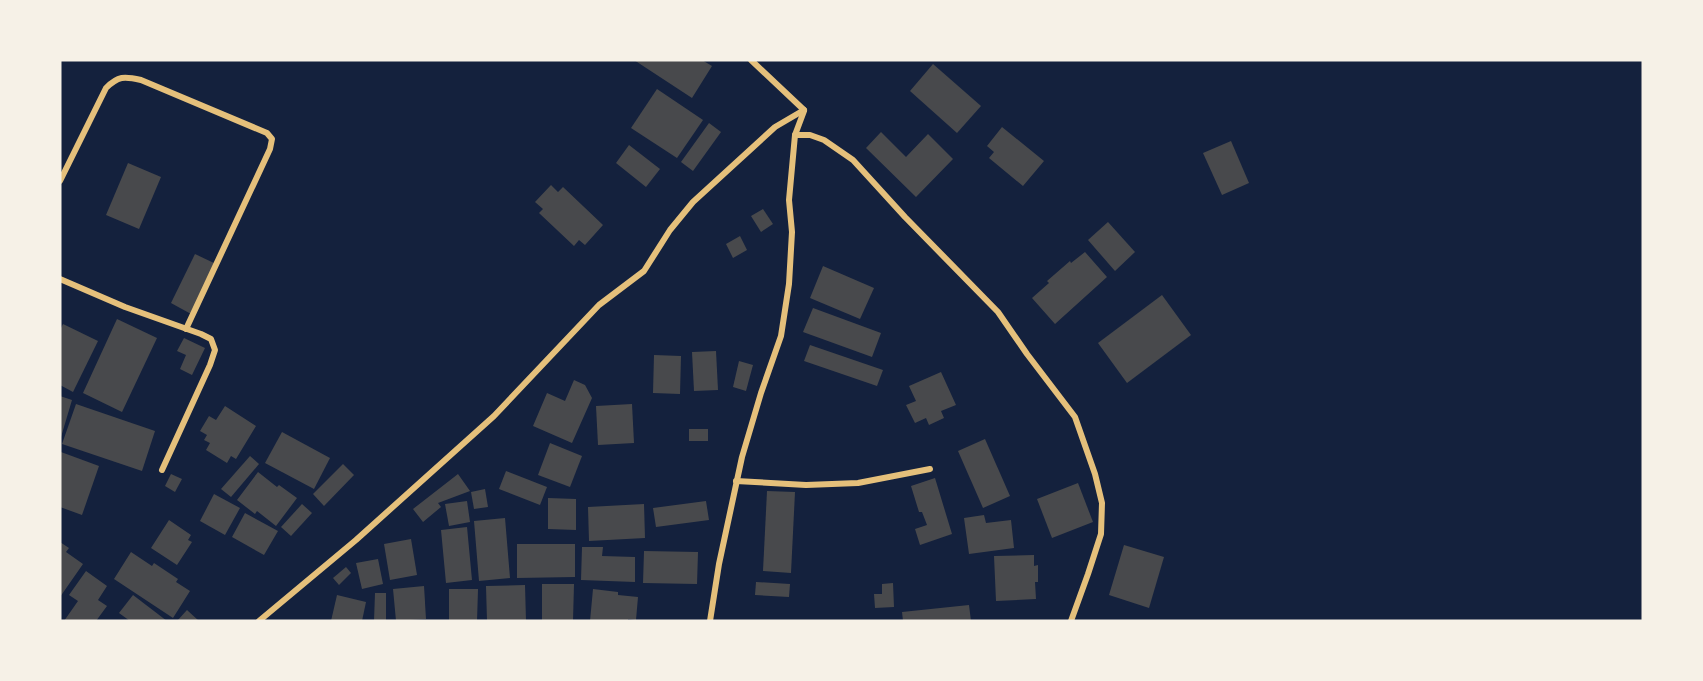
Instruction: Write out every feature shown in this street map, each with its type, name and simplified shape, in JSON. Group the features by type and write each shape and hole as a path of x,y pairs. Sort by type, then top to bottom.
{"street":[{"path":"750,60 804,110"},
{"path":"60,181 106,88 115,79 128,77 141,80 267,133 272,139 270,149 186,329"},
{"path":"710,621 736,481 760,393 781,336 789,284 792,232 789,200 795,135 804,110"},
{"path":"260,621 356,540 494,416 599,305 644,271 670,230 693,202 775,127 804,110"},
{"path":"795,135 810,135 824,140 853,160 998,312 1075,417 1095,474 1102,503 1101,534 1071,621"},
{"path":"60,279 124,307 211,339 215,350 210,365 162,470"},
{"path":"736,481 806,485 858,483 930,469"}],"building":[{"path":"634,60 702,60 712,66 692,98"},
{"path":"933,64 981,106 957,133 910,91"},
{"path":"657,89 703,120 677,158 631,128"},
{"path":"709,123 721,132 693,171 681,162"},
{"path":"1002,127 1044,161 1023,186 989,158 994,152 987,146"},
{"path":"881,132 906,157 928,134 953,159 916,197 866,148"},
{"path":"1231,141 1249,183 1222,195 1203,153"},
{"path":"629,145 660,169 646,187 616,163"},
{"path":"128,163 161,177 139,229 106,215"},
{"path":"551,185 558,192 563,187 603,225 585,245 579,240 574,246 539,213 543,209 535,202"},
{"path":"763,209 773,224 761,232 751,216"},
{"path":"1108,222 1135,252 1115,271 1088,240"},
{"path":"740,236 747,250 733,258 726,244"},
{"path":"1085,252 1107,277 1055,324 1032,298 1070,261 1071,263"},
{"path":"195,254 216,264 191,314 171,303"},
{"path":"823,266 874,288 860,319 810,298"},
{"path":"1162,295 1191,335 1127,383 1098,343"},
{"path":"813,308 881,333 872,357 803,332"},
{"path":"117,319 157,338 122,412 83,393"},
{"path":"63,324 98,341 73,392 60,385 60,330"},
{"path":"184,338 205,348 192,375 180,369 186,355 177,351"},
{"path":"810,345 883,370 877,386 804,361"},
{"path":"716,351 718,390 694,391 692,352"},
{"path":"654,355 681,356 680,394 653,393"},
{"path":"739,361 753,365 746,391 733,387"},
{"path":"941,372 956,405 941,411 944,418 929,425 926,418 915,423 906,405 916,401 909,386"},
{"path":"574,380 585,385 592,398 572,443 533,426 547,393 565,401"},
{"path":"60,396 72,400 61,437 60,437"},
{"path":"76,404 155,431 142,471 62,444"},
{"path":"632,404 634,443 598,445 596,406"},
{"path":"225,406 256,426 236,459 231,456 227,463 206,450 210,443 204,440 207,435 200,431 209,416 216,420"},
{"path":"689,429 708,429 708,441 689,441"},
{"path":"282,432 330,458 314,489 265,463"},
{"path":"985,439 1010,496 983,508 958,451"},
{"path":"550,443 582,456 570,487 538,475"},
{"path":"61,452 99,466 82,515 60,507"},
{"path":"250,456 259,464 231,497 221,489"},
{"path":"343,464 354,475 324,506 313,494"},
{"path":"506,471 547,487 540,505 499,489"},
{"path":"258,472 277,487 279,485 297,498 276,526 257,511 255,514 237,500"},
{"path":"171,474 182,479 175,492 165,486"},
{"path":"458,474 470,491 438,503 441,507 423,522 413,509"},
{"path":"935,478 952,534 920,545 915,529 927,525 922,512 919,512 911,486"},
{"path":"1078,483 1093,522 1052,538 1037,499"},
{"path":"485,489 488,507 474,509 471,492"},
{"path":"767,491 795,492 791,573 763,571"},
{"path":"214,494 240,508 225,535 200,521"},
{"path":"548,498 576,499 576,530 548,529"},
{"path":"467,501 470,522 449,526 445,504"},
{"path":"706,501 709,520 656,527 653,508"},
{"path":"302,504 312,513 291,536 281,527"},
{"path":"644,504 645,538 589,541 588,507"},
{"path":"245,513 278,531 264,555 232,537"},
{"path":"984,515 986,523 1011,520 1014,548 969,554 964,518"},
{"path":"505,518 510,578 479,581 474,521"},
{"path":"169,520 191,535 188,540 192,542 177,565 151,548"},
{"path":"467,527 472,580 446,583 441,530"},
{"path":"411,539 417,575 390,580 384,544"},
{"path":"60,542 69,548 66,552 83,564 60,597"},
{"path":"517,544 575,544 575,577 517,578"},
{"path":"1124,545 1164,557 1149,608 1109,595"},
{"path":"582,547 603,547 602,556 635,557 635,582 581,580"},
{"path":"644,551 698,552 697,584 643,583"},
{"path":"131,552 152,566 154,563 178,579 176,582 190,591 173,618 114,579"},
{"path":"1034,555 1034,566 1038,565 1038,582 1035,582 1036,599 996,601 994,556"},
{"path":"378,559 383,584 362,589 356,563"},
{"path":"346,567 351,573 339,585 333,578"},
{"path":"86,571 107,586 98,600 107,606 96,621 64,621 78,601 69,595"},
{"path":"756,582 790,584 789,597 755,595"},
{"path":"893,583 894,607 875,608 874,594 882,594 882,584"},
{"path":"542,584 574,584 573,621 542,621"},
{"path":"525,585 526,621 487,621 486,586"},
{"path":"424,586 426,619 396,621 393,589"},
{"path":"449,589 478,589 477,621 449,621"},
{"path":"593,589 638,597 636,620 590,621"},
{"path":"375,593 386,593 386,621 374,621"},
{"path":"133,595 167,621 130,621 119,613"},
{"path":"337,595 366,602 362,621 331,621"},
{"path":"969,605 971,621 903,621 902,612"},
{"path":"187,610 199,621 177,621"}]}
